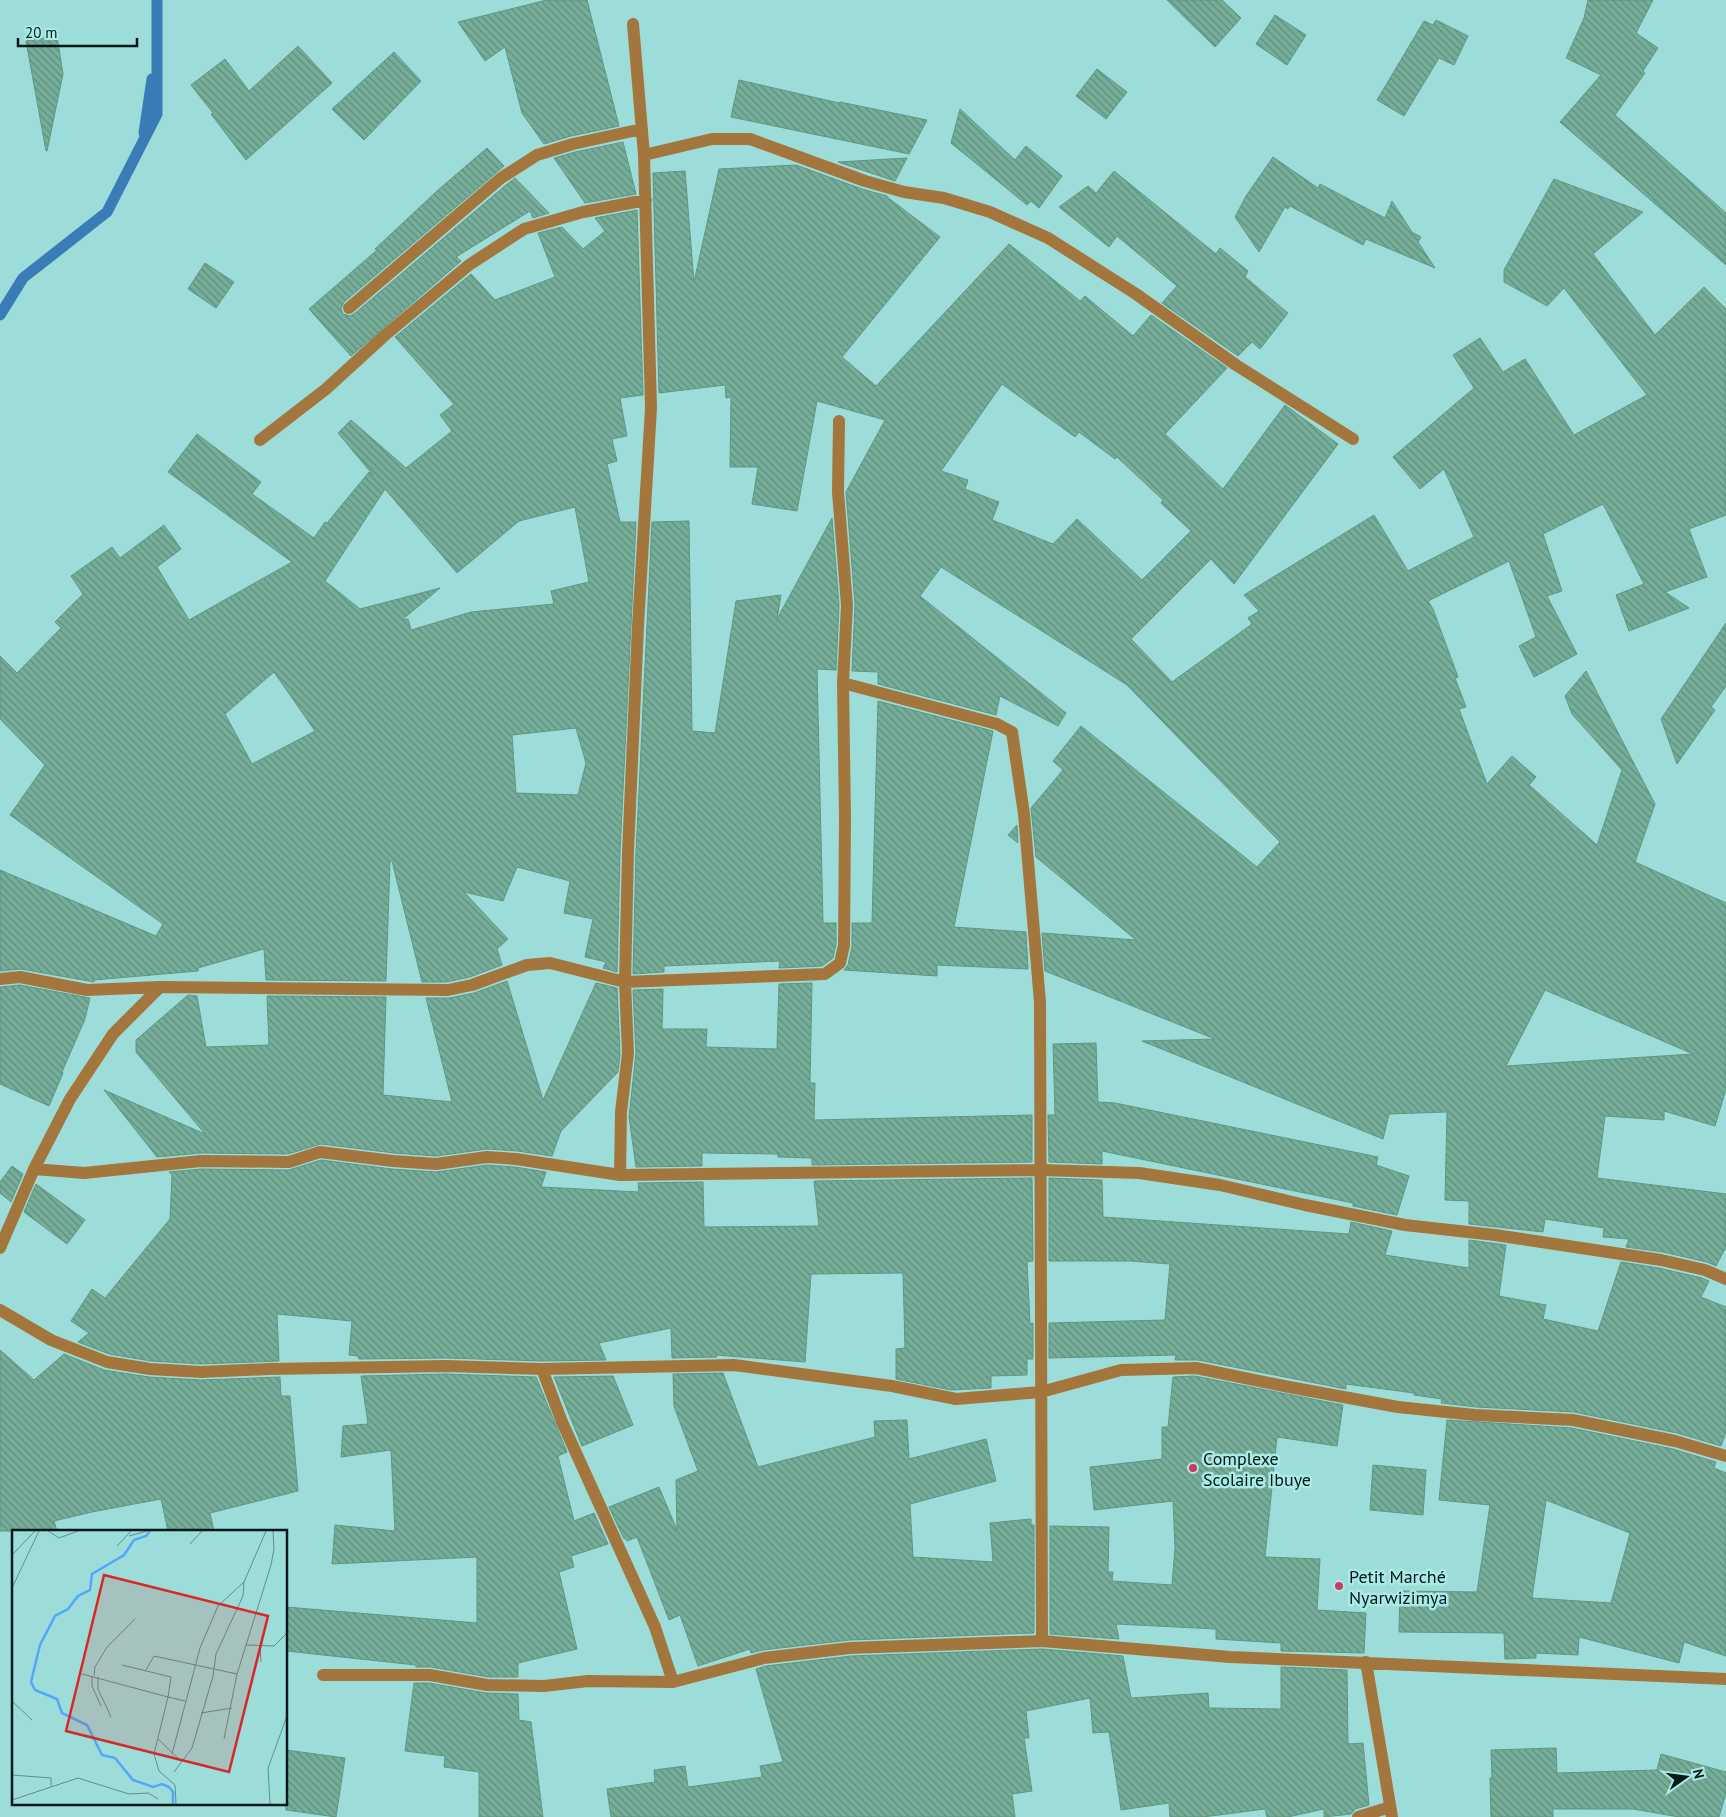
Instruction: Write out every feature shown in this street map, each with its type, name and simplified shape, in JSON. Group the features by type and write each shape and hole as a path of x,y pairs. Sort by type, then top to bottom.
{"street":[{"path":"620,1176 621,1112 628,1053 626,982 628,852 638,626 651,408 644,155 633,24"},
{"path":"349,308 501,178 523,164 538,155 573,144 642,129"},
{"path":"644,155 712,139 750,140 865,181 904,192 944,198 990,212 1048,238 1136,294 1236,365 1353,439"},
{"path":"260,440 326,389 384,336 469,265 524,229 583,212 646,200"},
{"path":"0,979 20,977 87,990 160,987 448,990 472,985 527,965 550,963 626,982 825,974 840,963 844,945 843,683 847,605 838,492 839,421"},
{"path":"843,683 997,724 1012,732 1024,814 1040,1002 1042,1641"},
{"path":"0,1248 34,1169 70,1099 113,1034 160,987"},
{"path":"34,1169 84,1173 201,1161 290,1162 320,1152 436,1164 487,1156 620,1176 1041,1170 1139,1172 1220,1185 1305,1205 1405,1225 1495,1235 1661,1260 1705,1270 1726,1279"},
{"path":"0,1310 51,1340 106,1362 150,1369 201,1372 446,1366 542,1369 734,1365 892,1386 956,1400 1041,1392 1121,1370 1196,1368 1398,1407 1476,1415 1573,1420 1675,1442 1726,1456"},
{"path":"542,1369 562,1422 655,1627 673,1682"},
{"path":"323,1675 430,1675 487,1685 544,1686 588,1681 673,1682 764,1658 831,1650 860,1647 1042,1641 1230,1657 1726,1679"},
{"path":"1358,1817 1391,1812 1366,1662"}],"building":[{"path":"547,0 587,0 619,126 544,144 522,113 505,47 485,61 458,22"},
{"path":"1167,0 1222,0 1241,18 1215,47"},
{"path":"1588,0 1653,0 1636,33 1658,48 1643,71 1645,73 1615,115 1726,213 1726,265 1560,122 1601,75 1566,58 1584,18"},
{"path":"1275,15 1306,35 1287,65 1256,44"},
{"path":"1436,20 1468,36 1454,65 1439,58 1404,116 1377,100 1424,21 1433,25"},
{"path":"57,36 63,74 46,151 26,41"},
{"path":"298,46 332,83 246,160 191,85 225,59 249,91"},
{"path":"394,52 421,81 364,140 332,109"},
{"path":"1097,69 1127,92 1106,119 1076,96"},
{"path":"739,80 839,103 927,120 909,154 731,117"},
{"path":"960,109 1015,160 1026,146 1062,176 1039,208 1031,201 1027,205 951,143"},
{"path":"623,142 636,194 585,203 554,158"},
{"path":"487,148 504,166 344,302 341,309 343,314 350,316 354,314 515,178 549,213 533,218 530,211 456,257 461,261 351,356 309,309 377,250 375,249 438,190"},
{"path":"1273,157 1318,188 1320,184 1385,218 1392,201 1412,232 1421,237 1418,242 1435,268 1366,239 1363,245 1290,206 1288,209 1285,207 1259,252 1235,217 1246,196"},
{"path":"907,158 895,181 838,162"},
{"path":"796,165 887,196 940,237 842,357 876,386 1009,244 1080,301 1085,296 1133,336 1151,315 1227,368 1165,434 1223,489 1285,405 1338,444 1234,584 1211,559 1131,639 1172,682 1252,624 1248,618 1259,611 1244,595 1374,515 1408,571 1474,537 1444,469 1420,489 1393,457 1474,388 1453,355 1480,338 1503,372 1525,359 1574,435 1647,395 1564,288 1547,306 1504,282 1504,270 1554,179 1643,212 1593,254 1655,335 1704,287 1726,309 1726,515 1689,529 1707,577 1665,592 1689,608 1629,631 1616,595 1644,584 1603,504 1543,534 1562,591 1547,596 1577,654 1534,677 1519,646 1536,637 1509,561 1428,601 1433,609 1458,677 1455,678 1466,707 1459,709 1487,784 1512,756 1536,777 1529,785 1597,845 1622,770 1572,714 1565,696 1586,671 1655,804 1635,862 1726,903 1726,1089 1715,1126 1664,1111 1664,1120 1605,1116 1597,1178 1726,1194 1726,1247 1716,1266 1707,1262 1663,1252 1626,1247 1629,1239 1603,1237 1604,1228 1545,1219 1543,1232 1469,1224 1469,1201 1445,1200 1447,1112 1389,1114 1383,1139 1142,1041 1215,1039 1045,971 1042,933 1136,940 1036,857 1031,808 1063,770 1053,761 1081,726 1257,867 1280,842 1127,685 941,567 920,596 1066,713 1058,726 1000,696 996,715 878,684 878,672 852,671 855,604 846,492 885,420 817,401 797,511 752,504 758,467 730,467 731,397 726,398 725,385 659,393 653,173 685,171 694,282 719,169","holes":["1002,384 1075,437 1079,432 1115,459 1117,457 1163,500 1161,503 1191,531 1142,580 1077,519 1053,544 992,520 999,502 965,489 968,480 941,471","1545,990 1693,1054 1506,1066"]},
{"path":"1114,171 1216,254 1220,248 1248,271 1245,277 1288,313 1260,349 1252,342 1238,356 1162,303 1177,286 1117,236 1109,247 1059,207 1088,186 1096,193"},
{"path":"637,210 643,395 620,398 627,436 612,439 617,461 607,464 620,522 636,522 620,852 617,972 603,968 606,962 585,957 593,919 564,913 570,881 517,867 503,901 464,892 508,939 497,949 502,965 470,977 447,982 422,982 392,861 390,861 386,981 266,980 264,949 198,968 198,971 94,980 94,982 21,969 0,971 0,870 156,936 163,924 10,815 45,765 0,719 0,656 17,673 61,628 55,622 83,594 71,576 112,547 120,558 164,525 181,549 157,567 189,620 292,562 168,472 197,434 261,482 252,494 314,538 325,522 327,523 369,472 373,475 338,433 351,420 406,468 452,431 440,415 454,404 395,337 471,274 495,300 555,277 538,233 562,227 583,249 605,231 595,218","holes":["385,489 457,573 519,521 575,507 589,582 551,591 554,604 471,612 411,630 408,619 402,620 440,588 360,609 325,581","274,672 315,731 252,764 225,714","576,728 586,763 578,795 516,793 512,735"]},
{"path":"205,263 234,282 216,308 188,289"},
{"path":"832,518 839,605 836,670 817,669 823,923 836,923 836,944 833,958 822,966 779,968 780,961 664,966 664,972 633,974 636,852 652,522 689,521 692,731 715,733 736,601 781,595 777,619"},
{"path":"1726,623 1726,686 1711,707 1715,710 1677,764 1661,719"},
{"path":"878,701 993,731 954,927 1026,932 1028,969 937,965 937,976 844,970 848,965 852,947 852,923 872,923"},
{"path":"1017,825 1018,843 1008,835"},
{"path":"507,981 543,1100 596,983 617,988 620,1053 618,1072 561,1131 552,1156 487,1149 436,1156 321,1144 288,1154 201,1153 157,1157 104,1090 205,1134 136,1052 136,1040 188,995 197,996 206,1047 269,1045 267,996 386,997 383,1095 452,1102 426,998 449,998 474,993"},
{"path":"812,983 810,1083 815,1083 814,1120 1032,1115 1032,1162 812,1165 812,1158 778,1157 778,1154 702,1153 702,1166 636,1167 629,1117 636,1053 633,990 663,989 662,1029 707,1029 706,1047 777,1049 779,984"},
{"path":"20,985 90,998 85,1019 49,1106 0,1084 0,987"},
{"path":"1096,1043 1098,1102 1115,1103 1378,1157 1376,1165 1409,1176 1397,1215 1353,1206 1353,1203 1102,1151 1102,1164 1049,1162 1048,1115 1055,1115 1053,1044"},
{"path":"321,1160 392,1169 436,1172 487,1165 515,1167 546,1172 541,1187 639,1192 638,1183 703,1182 704,1227 819,1226 814,1181 1032,1178 1033,1261 1027,1262 1030,1324 1033,1323 1033,1359 1027,1359 1027,1375 991,1376 991,1388 951,1390 896,1379 896,1349 905,1348 903,1273 811,1274 805,1362 716,1355 717,1357 672,1358 671,1328 599,1343 606,1360 359,1359 358,1356 349,1355 352,1321 277,1314 279,1361 201,1364 151,1361 109,1354 78,1342 89,1333 71,1321 92,1289 105,1298 170,1219 172,1175 169,1172 201,1169 289,1170"},
{"path":"12,1166 23,1174 11,1202 0,1193 0,1182"},
{"path":"1049,1178 1102,1180 1103,1217 1349,1234 1351,1222 1392,1231 1385,1255 1469,1268 1469,1240 1506,1245 1499,1296 1546,1305 1543,1319 1598,1331 1621,1262 1702,1278 1709,1281 1701,1297 1726,1307 1726,1432 1721,1446 1677,1433 1574,1412 1476,1407 1441,1403 1442,1399 1414,1395 1414,1393 1346,1384 1346,1389 1198,1360 1175,1360 1176,1355 1049,1358 1049,1323 1165,1320 1170,1264 1130,1261 1049,1261"},
{"path":"36,1184 85,1220 67,1244 24,1212"},
{"path":"0,1350 34,1380 64,1354 104,1370 149,1377 201,1380 280,1377 281,1396 290,1396 298,1491 210,1513 214,1530 168,1530 161,1499 54,1521 57,1530 0,1531"},
{"path":"723,1373 758,1467 875,1437 874,1421 907,1420 909,1459 986,1439 996,1481 910,1504 913,1557 993,1562 990,1523 1031,1519 1031,1525 1034,1525 1034,1633 850,1640 751,1653 750,1649 698,1666 680,1615 669,1620 637,1537 627,1541 624,1539 609,1507 659,1487 677,1530 676,1480 698,1471 674,1406 673,1374"},
{"path":"446,1374 536,1377 567,1452 558,1456 574,1521 594,1513 608,1544 571,1556 574,1567 559,1572 577,1649 518,1663 518,1677 488,1677 431,1667 416,1667 416,1665 288,1651 288,1607 477,1623 477,1557 332,1564 335,1525 395,1531 391,1450 341,1457 343,1426 368,1424 361,1376"},
{"path":"613,1376 633,1425 582,1446 554,1377"},
{"path":"1195,1376 1343,1405 1337,1446 1277,1437 1265,1557 1320,1559 1317,1610 1366,1613 1364,1653 1281,1651 1281,1643 1216,1639 1216,1629 1116,1624 1119,1639 1050,1634 1050,1526 1109,1527 1108,1572 1113,1572 1112,1581 1172,1585 1175,1548 1173,1501 1094,1510 1090,1467 1162,1459 1162,1427 1168,1427 1173,1377"},
{"path":"1447,1420 1572,1428 1673,1449 1716,1462 1714,1468 1726,1473 1726,1656 1684,1642 1679,1663 1579,1637 1578,1655 1536,1653 1536,1658 1505,1659 1504,1633 1399,1632 1400,1591 1477,1592 1490,1505 1439,1500","holes":["1546,1500 1630,1533 1611,1603 1532,1598"]},
{"path":"1373,1465 1426,1470 1423,1515 1370,1510"},
{"path":"1042,1649 1123,1656 1131,1698 1208,1693 1209,1708 1281,1709 1281,1667 1347,1670 1348,1744 1363,1743 1369,1805 1355,1809 1351,1814 1324,1817 1324,1809 1288,1817 1267,1817 1265,1809 1203,1817 1170,1817 1169,1803 1121,1810 1109,1732 1093,1733 1090,1698 1026,1711 1029,1738 1024,1738 1032,1791 1012,1794 1015,1817 611,1817 607,1789 655,1782 654,1770 685,1766 688,1787 762,1777 760,1766 783,1762 756,1669 766,1666 851,1656"},
{"path":"414,1683 429,1683 486,1693 518,1694 519,1720 531,1722 543,1817 479,1817 479,1772 444,1767 445,1756 405,1751"},
{"path":"1556,1748 1557,1773 1657,1770 1661,1754 1726,1772 1726,1793 1719,1817 1679,1817 1633,1809 1553,1809 1553,1817 1491,1817 1491,1750"},
{"path":"288,1750 345,1758 336,1817 286,1810 286,1804 288,1804"}],"waterway":[{"path":"0,315 23,278 107,212 157,114 157,0"},
{"path":"144,133 152,79"}],"place":[{"name":"Complexe Scolaire Ibuye","path":"1193,1468"},
{"name":"Petit Marché Nyarwizimya","path":"1339,1586"}]}
